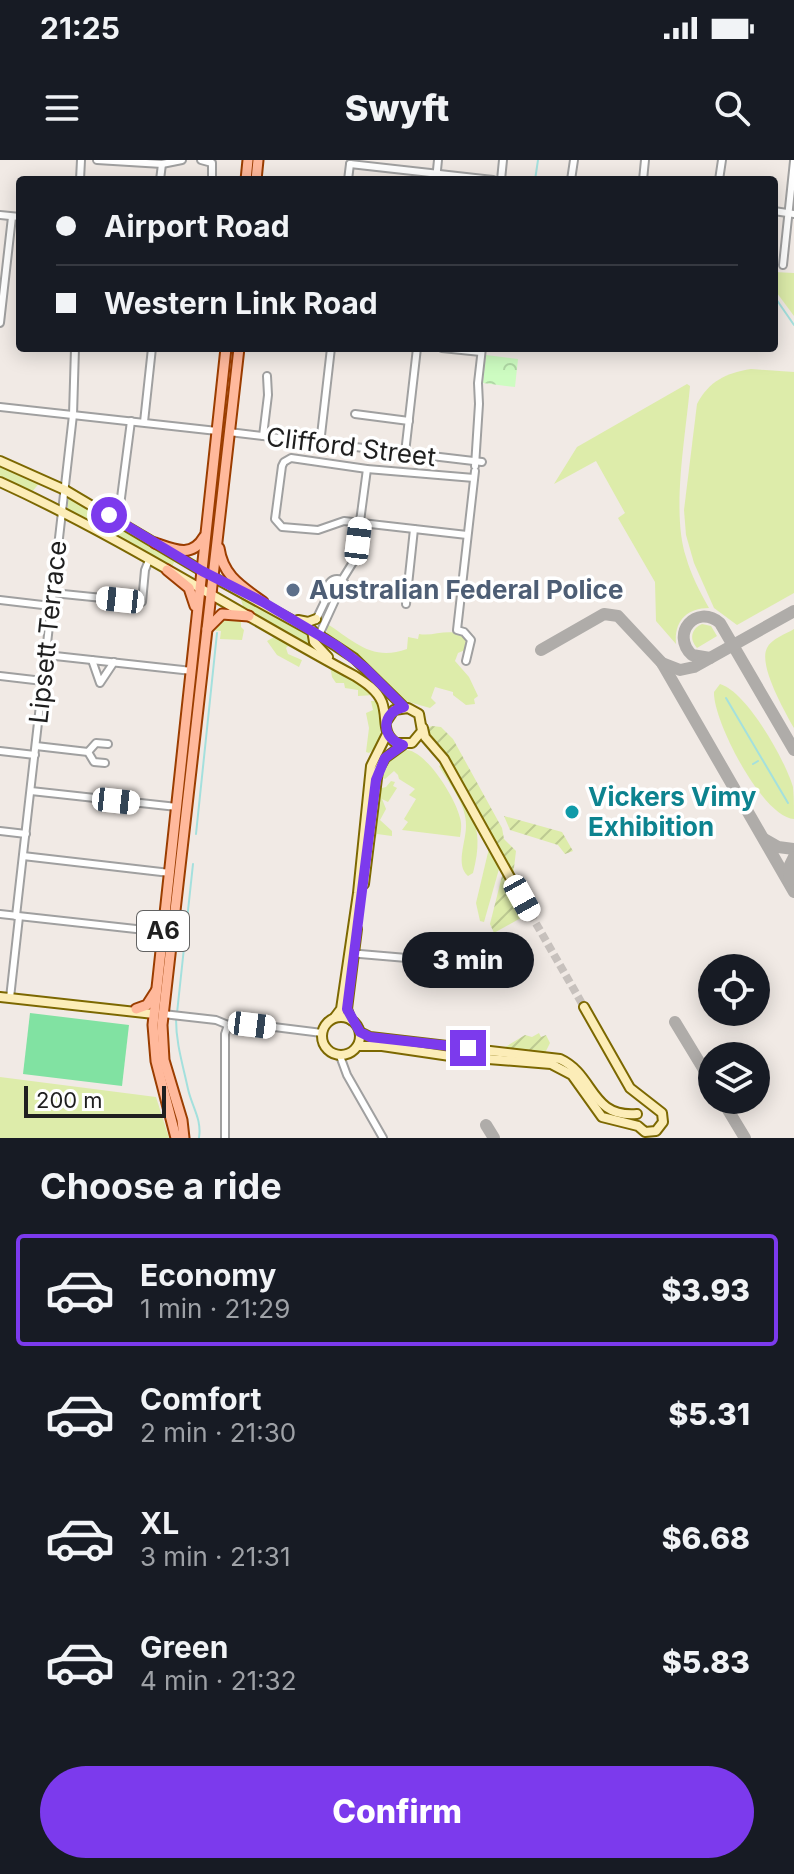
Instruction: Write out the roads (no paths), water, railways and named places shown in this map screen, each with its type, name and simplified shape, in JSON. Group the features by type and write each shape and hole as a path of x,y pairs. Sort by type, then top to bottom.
{"main road":[{"name":"A6","path":"161,993 163,932 226,352"},
{"name":"A6","path":"161,993 239,352"},
{"path":"218,524 225,570 235,582 263,602"},
{"path":"155,543 187,551 199,545 206,532"},
{"path":"167,570 192,593 195,638"},
{"path":"206,631 213,620 222,614 249,616"},
{"path":"177,807 182,803 191,758"},
{"path":"176,1138 160,1081 153,1037 148,1022 137,1011 161,993 167,1014 162,1025 164,1060 182,1120 184,1138"},
{"path":"153,1037 167,1014"}],"street":[{"path":"97,160 162,164 182,160"},
{"path":"201,160 213,164 212,176"},
{"path":"783,265 791,213 794,161"},
{"path":"350,162 430,176"},
{"path":"160,176 162,164"},
{"path":"0,215 16,217 0,323"},
{"name":"Lipsett Terrace","path":"5,997 18,916 65,490 73,415 75,352"},
{"path":"144,422 152,352"},
{"path":"320,444 331,352"},
{"path":"405,453 417,352"},
{"path":"466,661 471,640 457,630 476,468 482,352"},
{"path":"263,436 267,376"},
{"path":"0,407 217,431"},
{"path":"355,414 409,421"},
{"path":"118,521 131,421"},
{"name":"Clifford Street","path":"229,432 405,453 476,468"},
{"path":"467,535 344,521 318,530 282,527 275,519 282,466 291,458 367,469 476,468"},
{"path":"0,461 65,490 212,577 289,617 354,658 404,707 416,711 425,737 444,759 530,913"},
{"path":"342,580 355,559 367,469"},
{"path":"0,482 200,587 355,676"},
{"path":"406,604 414,529"},
{"path":"53,593 142,602 149,560"},
{"path":"342,580 336,579 328,587 329,593 316,619 314,642 322,653 379,696 387,734 371,766 358,893 341,1009 322,1033 326,1048 340,1056 347,1075 383,1138"},
{"path":"316,633 336,598 346,591 342,580"},
{"path":"329,593 336,598"},
{"path":"0,600 51,606"},
{"path":"289,617 304,622 316,619"},
{"path":"46,655 192,671"},
{"path":"92,660 100,683 114,662"},
{"path":"0,676 43,681"},
{"path":"386,722 390,713 404,707"},
{"path":"423,726 415,741 403,745 385,758 378,770 347,1009 351,1020 360,1032 370,1037 560,1059 579,1072 605,1107 621,1114 637,1114 651,1106"},
{"path":"387,734 403,745"},
{"path":"88,752 96,743 108,744"},
{"path":"36,746 88,752"},
{"path":"0,751 35,755"},
{"path":"88,752 94,762 105,763"},
{"path":"31,791 177,807"},
{"path":"0,831 26,834"},
{"path":"23,856 170,873"},
{"path":"0,914 163,932"},
{"path":"355,953 430,960"},
{"path":"5,997 216,1020 228,1025"},
{"path":"358,1046 551,1064 572,1075 599,1116 638,1126 650,1136 659,1134 662,1113 630,1088 584,1007"},
{"path":"335,1017 351,1020"},
{"path":"225,1138 225,1034 228,1025 234,1022 322,1033"},
{"path":"340,1056 358,1046 360,1032"},
{"path":"637,1114 638,1126"}],"waterway":[{"path":"536,176 538,160"},
{"path":"778,302 794,325"},
{"path":"196,834 217,633"},
{"path":"726,698 788,803"},
{"path":"753,764 758,761"},
{"path":"177,1013 193,864"},
{"path":"176,1019 180,1054 198,1119 199,1138"}],"tunnel":[{"path":"530,913 584,1007"}],"place":[{"name":"Australian Federal Police","path":"293,590"},
{"name":"Vickers Vimy Exhibition","path":"572,812"}]}
